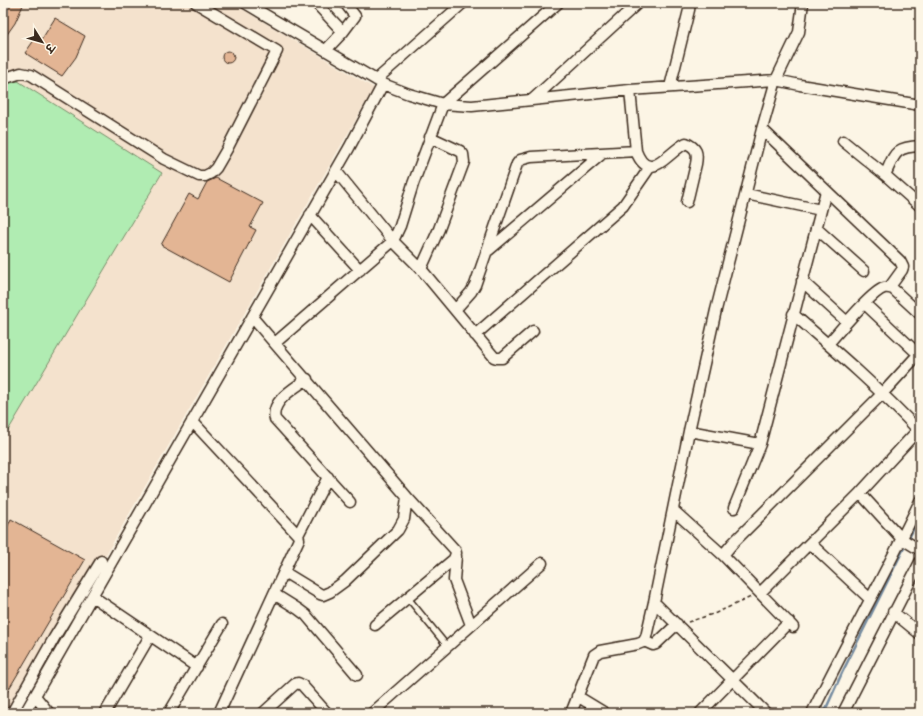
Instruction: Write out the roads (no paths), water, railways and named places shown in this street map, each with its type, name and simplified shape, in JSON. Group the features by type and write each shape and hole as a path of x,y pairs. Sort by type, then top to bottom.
{"street":[{"path":"3,78 22,73 31,75 164,159 199,176 208,175 216,168 227,149 277,51 196,3"},
{"path":"245,3 380,82 409,94 443,104 472,106 630,90 776,80 920,105"},
{"path":"318,3 342,32"},
{"path":"326,50 355,16 345,3"},
{"path":"25,713 336,171 380,82 463,3"},
{"path":"275,343 393,241 400,226 412,184 443,104 558,3"},
{"path":"532,100 638,3"},
{"path":"670,87 690,3"},
{"path":"571,713 594,656 600,651 638,644 644,641 646,637 689,430 716,310 762,129 776,80 798,32 803,3"},
{"path":"630,90 636,151 642,161 650,167"},
{"path":"762,129 902,264 902,270 889,288"},
{"path":"421,269 440,229 464,162 463,154 430,137"},
{"path":"843,141 920,206"},
{"path":"475,335 623,206 650,167 661,163 676,149 686,143 693,146 697,159 687,202"},
{"path":"885,175 896,153 900,149 908,146 920,146"},
{"path":"455,310 474,289 517,164 520,160 530,157 636,151"},
{"path":"488,251 603,153"},
{"path":"336,171 393,241 421,269 494,356 500,358 534,331"},
{"path":"734,508 760,444 826,191"},
{"path":"746,194 821,210"},
{"path":"310,215 360,270"},
{"path":"816,228 864,271"},
{"path":"802,281 847,322"},
{"path":"828,344 876,292 882,289 889,288 896,292 920,314"},
{"path":"723,555 914,360 919,358 916,352 865,304"},
{"path":"760,593 860,493 919,431 882,394 793,314"},
{"path":"252,316 407,497 453,546 456,553 454,580 471,625"},
{"path":"307,379 284,397 278,404 274,414 275,419 350,502"},
{"path":"192,421 298,535"},
{"path":"689,430 760,444"},
{"path":"219,713 298,544 298,535 328,477"},
{"path":"860,493 903,540 918,549"},
{"path":"284,572 320,594 330,592 345,581 398,530 404,519 407,497"},
{"path":"812,713 835,665 903,540 920,501"},
{"path":"673,510 723,555 791,625 732,680 700,713"},
{"path":"810,543 870,599"},
{"path":"375,625 456,556"},
{"path":"12,713 54,638 101,561"},
{"path":"372,713 542,562"},
{"path":"843,713 893,612 920,562"},
{"path":"274,594 306,615 358,675"},
{"path":"92,596 197,667"},
{"path":"654,602 766,713"},
{"path":"893,612 920,634"},
{"path":"168,713 222,624"},
{"path":"644,641 653,645 656,644 677,624"},
{"path":"107,712 150,636"},
{"path":"262,713 298,683 302,685 327,713"},
{"path":"35,696 49,713"},
{"path":"577,696 605,713"}],"lane":[{"path":"408,598 447,646"}],"waterway":[{"path":"908,540 920,516"},
{"path":"824,713 842,673 906,544"}]}
